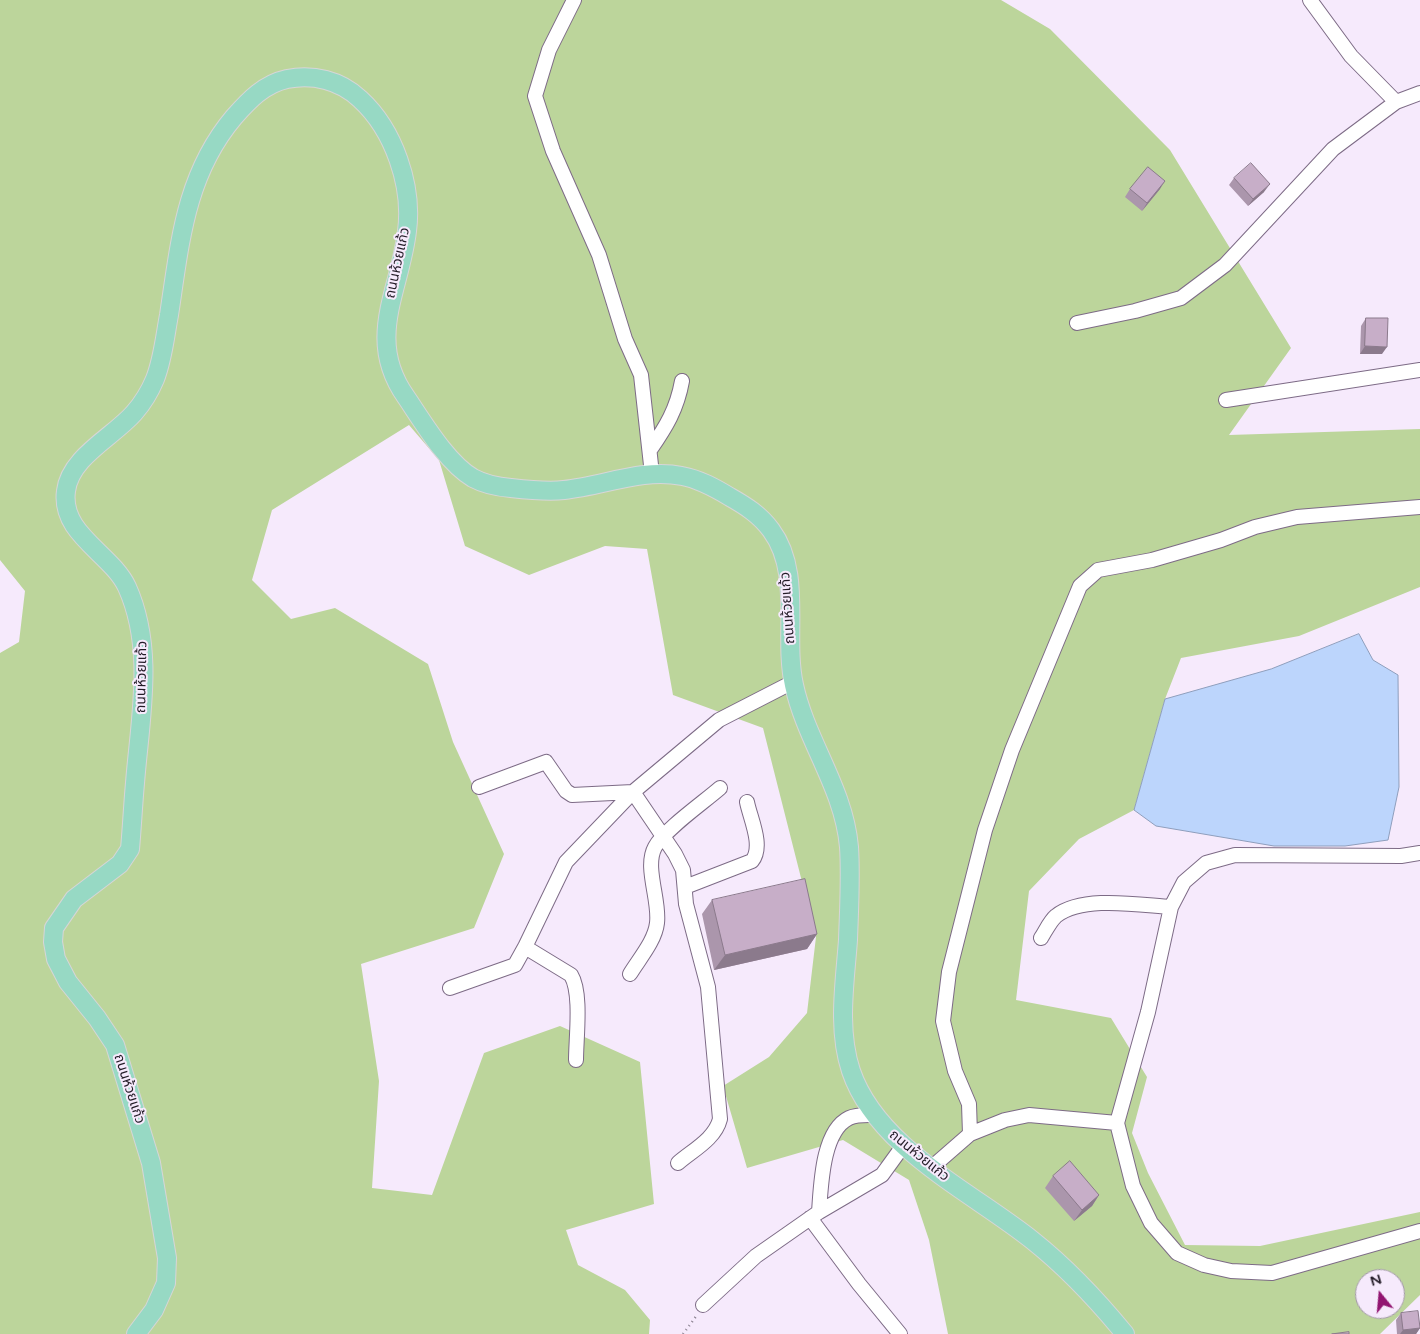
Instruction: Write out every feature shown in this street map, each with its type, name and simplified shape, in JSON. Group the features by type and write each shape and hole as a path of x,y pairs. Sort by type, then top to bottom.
{"main road":[{"name":"ถนนห้วยแก้ว","path":"136,1334 154,1310 166,1283 167,1258 151,1163 115,1045 97,1018 68,982 56,960 53,942 54,928 74,899 120,864 130,849 144,684 142,631 128,589 117,569 93,549 75,526 64,499 69,477 80,461 135,412 152,386 161,361 186,208 203,162 221,133 242,108 274,82 298,77 325,78 358,96 386,133 396,154 408,192 408,231 386,317 390,363 400,388 454,462 474,478 500,487 533,490 563,490 652,474 683,476 710,485 750,508 768,524 780,544 788,578 793,682 804,717 835,788 844,814 849,848 844,1021 852,1075 876,1115 903,1146 1038,1244 1109,1314 1125,1334"}],"street":[{"path":"574,0 549,50 534,96 553,151 599,255 624,339 641,374 652,474"},
{"path":"1310,0 1351,56 1396,102"},
{"path":"1077,323 1134,311 1181,298 1225,266 1333,149 1396,102 1420,93"},
{"path":"1226,400 1420,370"},
{"path":"650,450 670,421 678,401 682,381"},
{"path":"970,1134 969,1104 955,1071 943,1021 949,972 985,830 1012,750 1080,586 1098,570 1152,560 1221,540 1256,527 1297,517 1420,507"},
{"path":"450,988 514,965 526,948 566,862 633,792 720,720 793,682"},
{"path":"479,787 543,761 549,764 566,790 572,795 633,792"},
{"path":"630,974 655,932 657,908 651,859 655,848 663,837 720,788"},
{"path":"633,792 683,870 686,904 708,987 720,1119 717,1129 711,1137 678,1163"},
{"path":"685,887 752,861 757,850 747,802"},
{"path":"1420,853 1401,856 1235,855 1206,863 1184,882 1171,907 1148,1012 1117,1123 1133,1186 1151,1223 1177,1253 1204,1265 1231,1271 1272,1274 1420,1231"},
{"path":"1041,938 1056,916 1080,905 1096,903 1171,907"},
{"path":"526,948 571,975 574,980 576,992 576,1060"},
{"path":"931,1168 970,1134 1005,1120 1029,1114 1117,1123"},
{"path":"876,1115 849,1117 832,1133 814,1215 859,1284 900,1334"},
{"path":"703,1305 756,1256 814,1215 882,1175 903,1146"}],"path":[{"path":"683,1334 703,1305"}],"green space":[{"path":"0,0 1001,0 1050,29 1170,150 1291,348 1229,435 1420,429 1420,587 1299,636 1181,658 1165,699 1134,810 1079,839 1029,891 1016,1000 1111,1018 1147,1077 1132,1133 1148,1173 1185,1245 1260,1246 1420,1212 1420,1295 1405,1310 1405,1269 1355,1269 1355,1319 1395,1319 1380,1334 948,1334 929,1240 909,1180 843,1140 747,1168 723,1086 769,1057 807,1013 816,937 763,728 673,695 647,549 605,546 529,575 465,546 439,460 409,425 272,510 252,580 291,619 335,608 428,664 453,742 504,854 474,928 361,964 379,1081 372,1188 432,1195 484,1053 560,1026 640,1062 654,1204 566,1230 578,1265 625,1290 650,1320 649,1334 0,1334 0,653 19,642 25,591 0,560"}],"water":[{"path":"1359,634 1373,660 1398,675 1399,787 1388,840 1345,846 1274,846 1156,826 1134,810 1165,699 1271,669"}],"building":[{"path":"1251,163 1270,184 1253,199 1234,178"},
{"path":"1148,167 1165,181 1147,203 1130,189"},
{"path":"1366,318 1388,318 1387,347 1365,346"},
{"path":"805,879 817,934 725,955 712,900"},
{"path":"1070,1161 1099,1195 1082,1210 1053,1176"},
{"path":"1418,1311 1420,1328 1403,1330 1402,1319 1405,1319 1405,1313"},
{"path":"1349,1332 1349,1334 1332,1334"}]}
